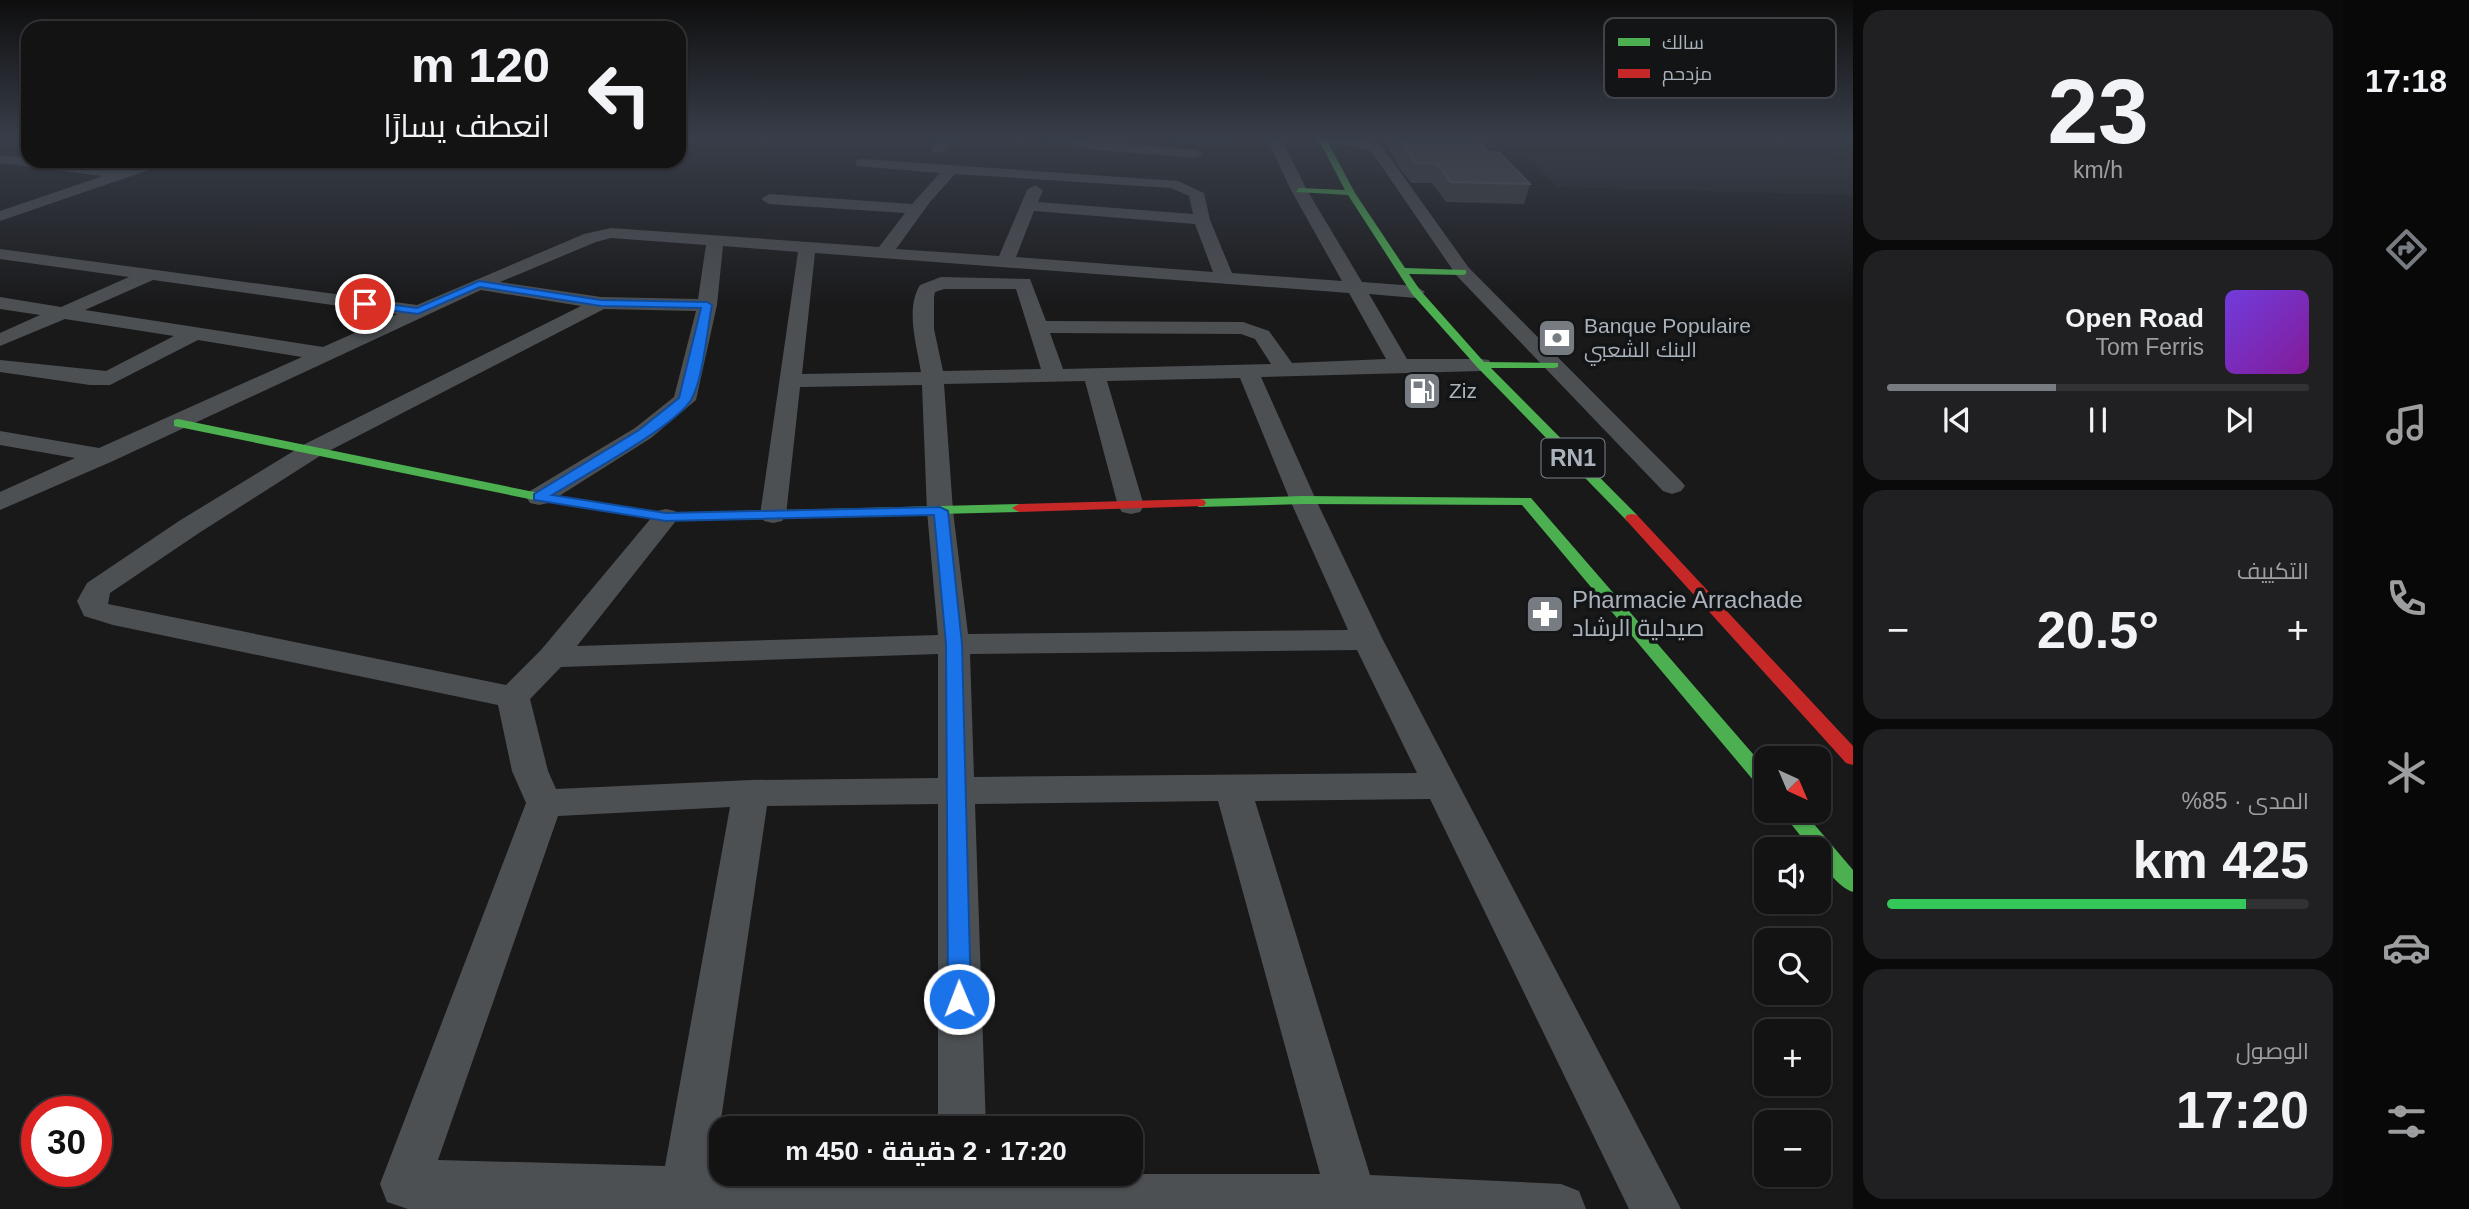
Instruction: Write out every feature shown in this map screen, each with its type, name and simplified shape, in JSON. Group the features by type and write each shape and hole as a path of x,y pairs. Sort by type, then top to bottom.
{"main road":[{"name":"RN1","path":"1351,193 1416,292 1480,365 1619,504 1853,758"},
{"path":"1402,271 1463,272"},
{"path":"1480,365 1554,365"},
{"path":"178,423 539,497 666,517 1303,500 1526,501 1754,768"},
{"path":"1801,823 1853,884"}],"street":[{"path":"0,216 65,193"},
{"path":"885,252 930,193"},
{"path":"1034,193 1028,206 1017,269 1054,374"},
{"path":"1196,193 1202,220 1225,279"},
{"path":"1301,193 1400,365"},
{"path":"1408,193 1463,272 1672,486"},
{"path":"769,198 917,209"},
{"path":"1028,206 1202,220"},
{"path":"0,502 479,284 590,238 611,233 885,252 1017,269 1416,292"},
{"path":"539,497 643,433 685,400 707,305 715,239"},
{"path":"773,515 807,247"},
{"path":"0,254 418,311"},
{"path":"962,1116 954,644 940,511 933,377 924,329 924,297 927,289 941,283 1017,269"},
{"path":"0,340 150,275"},
{"path":"479,284 601,303 707,305"},
{"path":"0,303 326,354"},
{"path":"513,697 113,616 95,610 92,601 97,589 189,527 314,449 601,303"},
{"path":"1036,327 1243,327 1262,335 1286,369"},
{"path":"0,366 90,378 110,378 196,333"},
{"path":"790,381 1480,365"},
{"path":"1248,371 1303,500 1368,640 1656,1209"},
{"path":"1094,373 1131,506"},
{"path":"0,438 104,456"},
{"path":"513,697 552,657 666,517"},
{"path":"552,657 954,644 1368,640"},
{"path":"513,697 530,771 544,803 405,1184 685,1193 963,1187 1353,1204 1561,1209"},
{"path":"544,803 751,793 1443,786"},
{"path":"1233,790 1353,1204"},
{"path":"685,1193 751,793"}],"shaded area":[{"path":"1794,193 1853,193 1853,195"}],"traffic: fast":[{"path":"1351,193 1416,292 1481,365 1632,518"},
{"path":"1402,271 1463,272"},
{"path":"1481,365 1554,365"},
{"path":"178,423 539,497 666,517 1019,508"},
{"path":"1199,503 1303,500 1526,501 1754,768"},
{"path":"1801,823 1853,884"}],"traffic: jam":[{"path":"1019,508 1199,503"},
{"path":"1632,518 1853,758"}],"place":[{"name":"Banque Populaire البنك الشعبي","path":"1557,338"},
{"name":"Ziz","path":"1422,391"},
{"name":"Pharmacie Arrachade صيدلية الرشاد","path":"1545,614"}],"route":[{"path":"365,304 418,311 479,284 601,303 707,305 685,400 643,433 539,497 666,517 940,511 954,644 959,999"}]}
